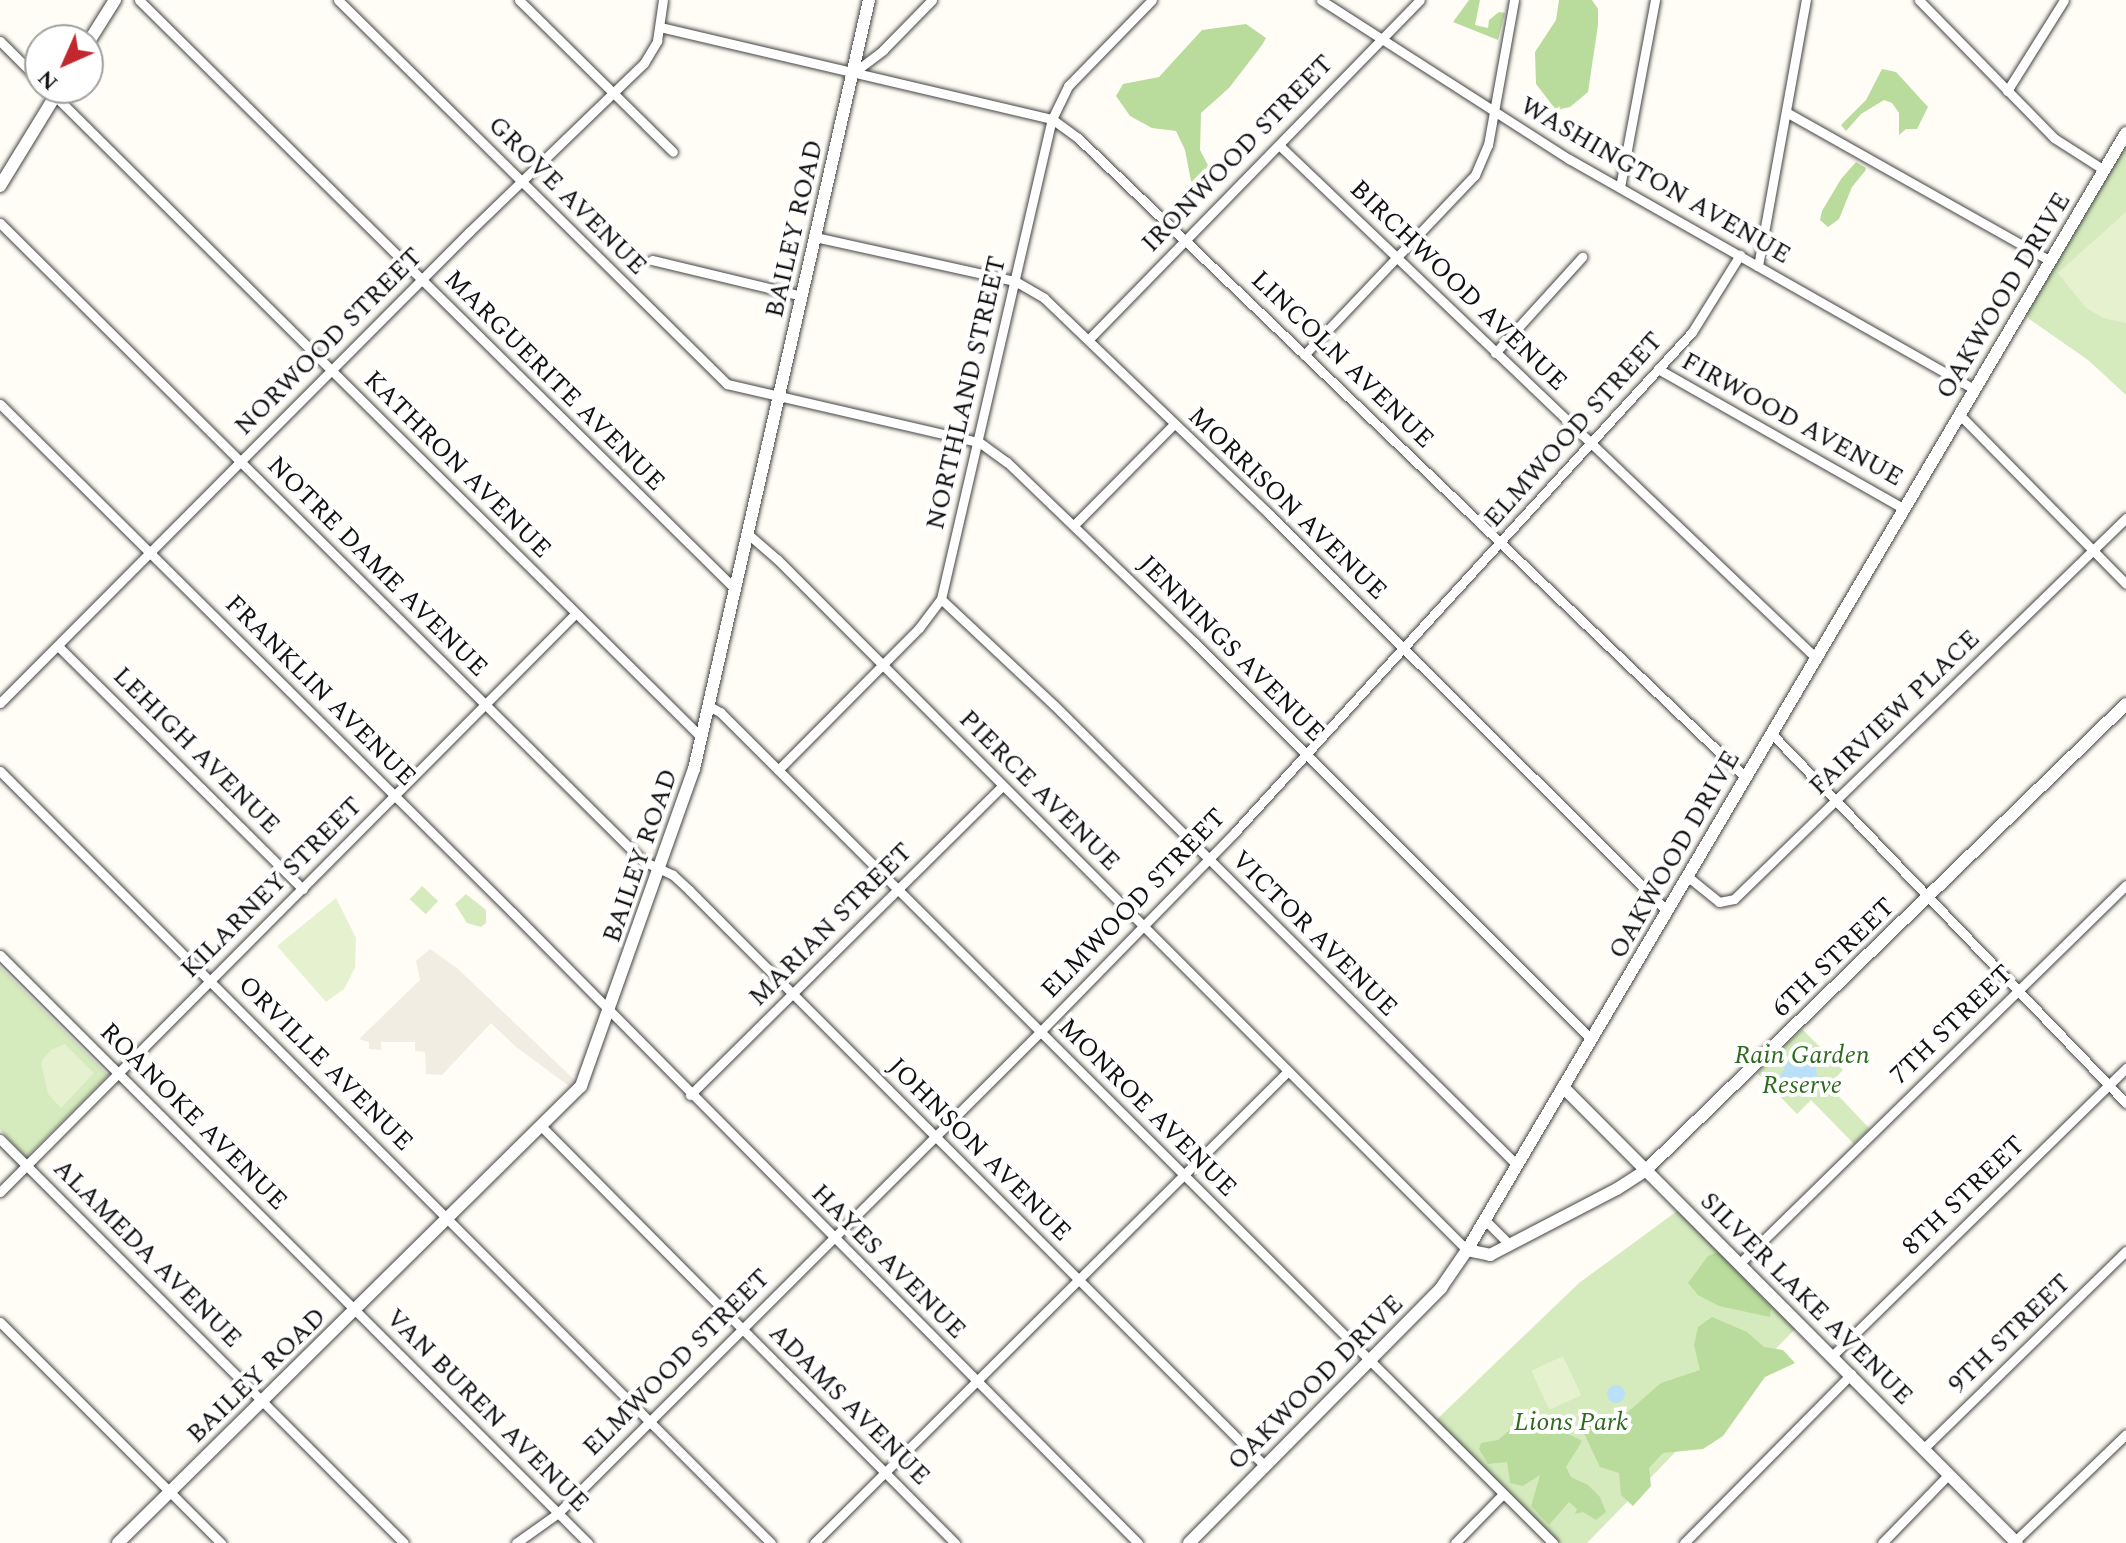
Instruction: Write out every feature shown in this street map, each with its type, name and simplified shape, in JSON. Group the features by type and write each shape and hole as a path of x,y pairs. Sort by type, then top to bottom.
{"street":[{"path":"100,24 115,0"},
{"name":"MARGUERITE AVENUE","path":"139,0 735,589"},
{"name":"GROVE AVENUE","path":"338,0 715,374 734,388 779,398"},
{"path":"519,0 673,152"},
{"name":"NORWOOD STREET","path":"0,703 649,57 660,27 663,0"},
{"name":"BAILEY ROAD","path":"118,1543 543,1128 581,1086 694,769 869,0"},
{"path":"853,73 883,50 932,0"},
{"name":"NORTHLAND STREET","path":"778,770 883,666 941,599 1052,119 1068,86 1152,0"},
{"name":"WASHINGTON AVENUE","path":"1321,0 1494,113 1974,389"},
{"name":"IRONWOOD STREET","path":"1088,340 1420,0"},
{"path":"1304,355 1475,175 1488,145 1514,0"},
{"path":"1620,187 1655,0"},
{"path":"1758,266 1806,0"},
{"path":"2007,91 2064,0"},
{"path":"1922,1 2055,139 2104,170"},
{"name":"LINCOLN AVENUE","path":"660,27 1052,119 1078,138 1746,778"},
{"path":"0,41 24,65"},
{"path":"0,186 47,104"},
{"name":"KATHRON AVENUE","path":"67,104 701,737"},
{"path":"1786,112 2050,261"},
{"name":"OAKWOOD DRIVE","path":"1189,1543 1441,1288 1467,1250 2126,133"},
{"name":"BIRCHWOOD AVENUE","path":"1279,145 1816,658"},
{"name":"NOTRE DAME AVENUE","path":"0,223 643,861 659,869"},
{"name":"MORRISON AVENUE","path":"815,237 1015,281 1044,298 1667,911"},
{"name":"ELMWOOD STREET","path":"516,1543 558,1513 935,1138 1209,859 1405,650 1702,320 1740,255"},
{"path":"1495,353 1582,257"},
{"path":"652,260 802,296"},
{"name":"FIRWOOD AVENUE","path":"1658,369 1903,508"},
{"name":"JENNINGS AVENUE","path":"779,398 979,442 1007,462 1307,755 1591,1039"},
{"name":"FRANKLIN AVENUE","path":"0,404 609,1010"},
{"path":"1959,414 2126,584"},
{"path":"1074,525 1174,424"},
{"name":"FAIRVIEW PLACE","path":"1687,876 1719,902 1734,899 2126,518"},
{"name":"PIERCE AVENUE","path":"748,534 1467,1250"},
{"name":"VICTOR AVENUE","path":"941,599 1517,1165"},
{"name":"KILARNEY STREET","path":"0,1192 575,614"},
{"name":"LEHIGH AVENUE","path":"58,646 303,889"},
{"name":"6TH STREET","path":"1467,1250 1490,1255 1646,1170 2126,704"},
{"name":"MONROE AVENUE","path":"709,706 720,712 1553,1543"},
{"path":"1771,733 2126,1103"},
{"name":"ORVILLE AVENUE","path":"0,771 771,1543"},
{"name":"MARIAN STREET","path":"690,1095 1002,786"},
{"name":"JOHNSON AVENUE","path":"659,869 673,875 1265,1466"},
{"name":"7TH STREET","path":"1740,1263 2126,885"},
{"name":"ROANOKE AVENUE","path":"0,955 356,1310"},
{"name":"HAYES AVENUE","path":"609,1010 1138,1543"},
{"name":"8TH STREET","path":"1832,1356 2126,1068"},
{"path":"814,1543 1288,1071"},
{"name":"SILVER LAKE AVENUE","path":"1563,1087 2016,1542"},
{"name":"ADAMS AVENUE","path":"543,1128 955,1543"},
{"name":"ALAMEDA AVENUE","path":"0,1139 404,1543"},
{"path":"1485,1220 1510,1245"},
{"name":"9TH STREET","path":"1924,1448 2126,1251"},
{"name":"VAN BUREN AVENUE","path":"356,1310 588,1543"},
{"path":"0,1322 221,1543"},
{"path":"1684,1543 1851,1374"},
{"path":"2016,1542 2126,1434"},
{"path":"1882,1543 1949,1474"},
{"path":"1455,1543 1502,1495"}],"green space":[{"path":"1469,0 1480,0 1475,25 1488,28 1489,20 1499,12 1505,13 1498,40 1453,22"},
{"path":"1559,0 1592,0 1598,9 1598,25 1588,92 1570,107 1556,110 1536,84 1535,52 1556,20"},
{"path":"1246,24 1266,38 1229,88 1201,113 1200,150 1211,171 1207,189 1191,181 1185,150 1176,131 1152,128 1130,116 1116,96 1123,84 1159,77 1202,30"},
{"path":"1882,69 1896,72 1928,107 1917,129 1906,129 1899,135 1899,113 1892,103 1884,100 1861,114 1846,131 1841,125 1866,100"},
{"path":"2126,133 2126,395 2088,360 2029,319 2023,307"},
{"path":"1856,162 1866,168 1865,171 1852,187 1839,219 1828,227 1820,220 1822,211 1841,179"},
{"path":"2126,212 2126,323 2103,318 2085,307 2058,273"},
{"path":"422,886 438,901 426,914 410,899"},
{"path":"466,894 486,910 486,923 481,927 467,923 455,904"},
{"path":"336,898 356,938 355,968 344,989 326,1002 277,946"},
{"path":"0,967 108,1075 26,1157 0,1130"},
{"name":"Rain Garden Reserve","path":"1802,1029 1843,1070 1828,1085 1870,1129 1854,1144 1811,1100 1797,1114 1757,1073"},
{"path":"65,1044 94,1073 61,1108 48,1094 41,1062 51,1050"},
{"name":"Lions Park","path":"1684,1206 1800,1324 1587,1543 1553,1543 1432,1424 1579,1283"},
{"path":"1718,1252 1771,1308 1770,1317 1719,1306 1698,1295 1688,1283 1708,1256"},
{"path":"1712,1317 1747,1332 1764,1347 1783,1350 1795,1363 1765,1377 1723,1436 1703,1449 1663,1453 1649,1468 1651,1486 1633,1506 1621,1495 1619,1473 1600,1467 1580,1425 1614,1424 1661,1383 1700,1370 1694,1345 1698,1327"},
{"path":"1563,1356 1581,1395 1549,1410 1531,1371"},
{"path":"1543,1420 1582,1441 1566,1467 1571,1477 1588,1485 1600,1497 1606,1512 1596,1520 1583,1512 1575,1514 1577,1509 1569,1502 1549,1525 1531,1506 1540,1475 1523,1486 1510,1483 1507,1462 1488,1464 1479,1449 1481,1443 1498,1440 1512,1428"}],"shaded area":[{"path":"430,949 457,968 581,1086 577,1092 516,1047 491,1023 442,1075 426,1074 425,1052 415,1051 415,1042 381,1042 381,1050 369,1049 369,1042 359,1039 420,980 416,961"}],"water":[{"path":"1803,1055 1816,1065 1818,1093 1813,1097 1791,1095 1779,1078 1788,1062"},
{"path":"1616,1385 1623,1387 1623,1401 1616,1403 1609,1401 1607,1394 1609,1387"}]}
